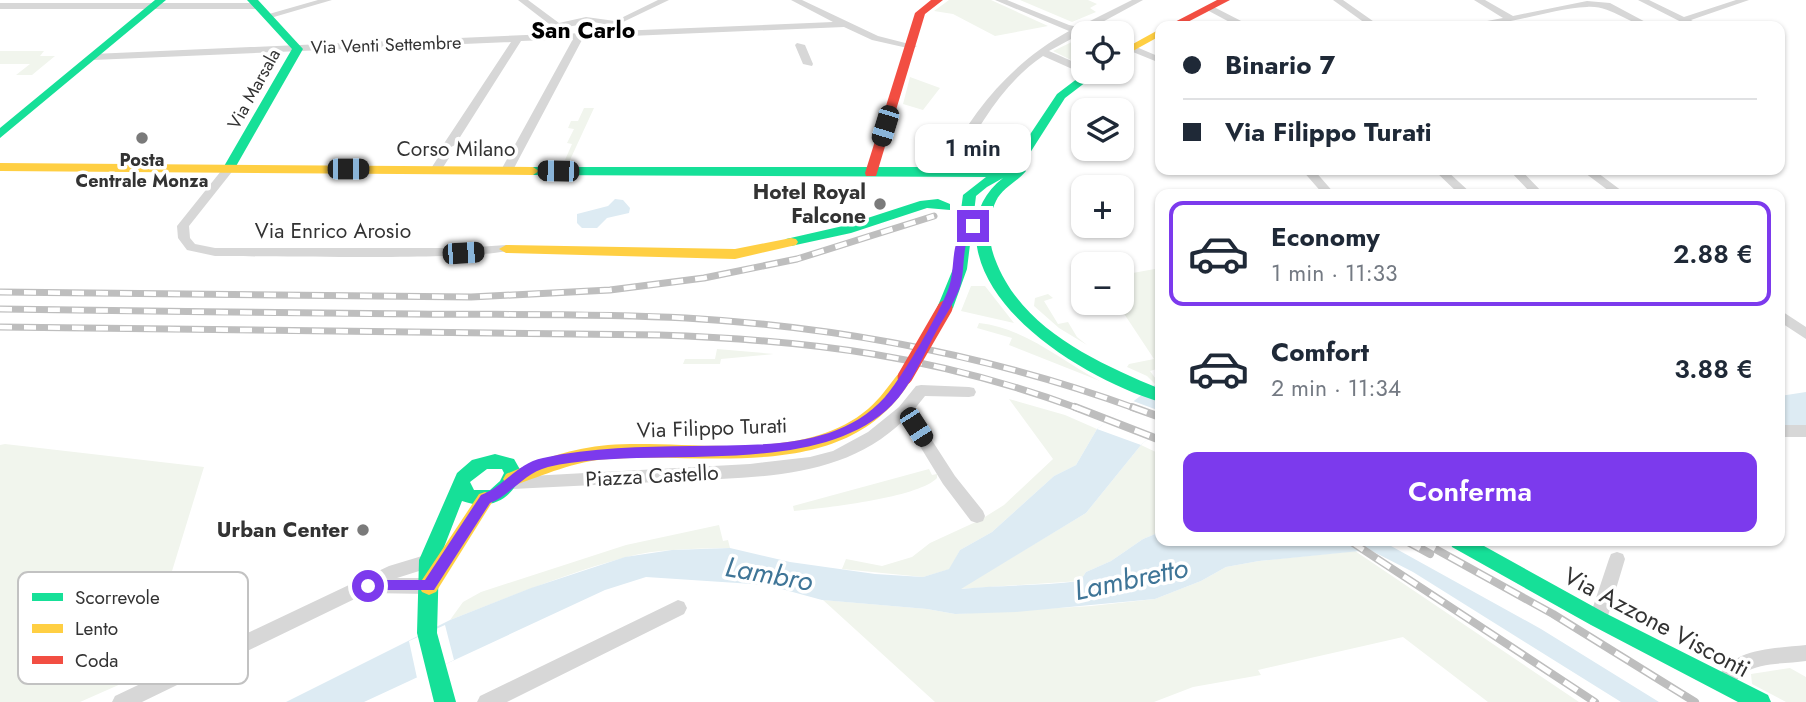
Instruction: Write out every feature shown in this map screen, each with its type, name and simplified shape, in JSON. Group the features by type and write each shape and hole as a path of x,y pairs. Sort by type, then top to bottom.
{"street":[{"path":"0,6 158,3 259,7 328,0"},
{"path":"522,0 558,26 590,20 615,24 665,0"},
{"path":"795,0 884,40 913,40"},
{"path":"871,173 920,13 939,0"},
{"path":"999,0 1071,28"},
{"path":"1098,21 1139,0"},
{"path":"1190,0 1217,4 1238,21"},
{"path":"1337,0 1368,21"},
{"path":"1478,0 1511,18"},
{"path":"1642,0 1683,20 1745,0"},
{"path":"1497,21 1583,2 1613,3 1640,21"},
{"path":"0,134 158,3"},
{"path":"1182,21 1217,4"},
{"name":"Via Marsala","path":"229,168 298,49 259,7"},
{"path":"615,24 610,36 845,24"},
{"path":"553,38 558,26"},
{"path":"1134,47 1155,35"},
{"name":"Via Venti Settembre","path":"93,57 610,36"},
{"path":"948,174 978,120 1020,68 1071,36"},
{"path":"507,170 579,37"},
{"path":"449,145 517,40"},
{"path":"800,46 808,65"},
{"path":"1042,52 1071,64"},
{"path":"1134,53 1155,59"},
{"path":"962,240 972,220 973,191 993,186 1016,165 1061,96 1075,84"},
{"name":"Corso Milano","path":"0,167 229,168 440,164 507,170 948,174"},
{"path":"948,174 1016,165"},
{"name":"Via Enrico Arosio","path":"229,168 183,226 184,238 191,247 215,252 417,253 506,249 714,255 747,253 846,230 925,204 945,207"},
{"path":"948,174 972,174 993,186"},
{"path":"948,174 960,192 1000,286 1035,326 1076,354 1153,393"},
{"path":"918,175 934,187 962,240"},
{"path":"1312,175 1325,189"},
{"path":"1445,175 1461,189"},
{"path":"1521,175 1533,189"},
{"path":"1594,175 1613,189"},
{"path":"972,220 985,211 993,186"},
{"name":"Via Filippo Turati","path":"511,481 542,463 602,453 758,450 814,442 846,431 894,395 905,377 945,308 960,269 962,240"},
{"path":"1785,318 1806,334"},
{"name":"Piazza Castello","path":"511,481 742,471 812,462 857,446 906,412 921,390 969,392"},
{"path":"906,412 949,480 976,516"},
{"path":"1785,431 1806,430"},
{"name":"Via Filippo Turati","path":"540,450 574,449 602,453"},
{"path":"445,702 427,633 429,560 467,473 477,465 520,455"},
{"path":"462,483 463,492 469,497 485,499 500,494 511,481 512,469 500,461"},
{"path":"429,586 485,499"},
{"name":"Via Azzone Visconti","path":"1468,546 1598,618 1760,702"},
{"path":"1598,618 1617,559"},
{"path":"248,643 395,571 429,560 447,560"},
{"path":"368,586 429,586"},
{"path":"488,702 678,608"},
{"path":"1724,683 1728,672 1736,667 1760,660 1806,653"},
{"path":"122,702 160,684"}],"shaded area":[{"path":"949,0 991,0 1048,26 995,36 953,14 934,11"},
{"path":"1020,0 1088,0 1097,4 1090,8 1096,12 1071,22"},
{"path":"1071,42 1071,60 1053,51"},
{"path":"0,51 44,51 40,56 55,56 32,75 16,75 30,64 0,64"},
{"path":"910,77 940,88 923,110 903,104"},
{"path":"584,108 594,108 570,160 565,160 572,144 567,143 574,129 568,128 571,121 578,121"},
{"path":"1155,269 1155,370 1150,371 1155,378 1155,384 1147,376 1127,367 1129,364 1154,359 1125,315 1134,315 1134,273"},
{"path":"971,286 985,286 1014,323 961,311"},
{"path":"1048,294 1053,298 1044,301 1058,324 1068,322 1077,337 1087,345 1059,328 1034,306 1035,298"},
{"path":"979,323 1012,331 1027,338 1100,381 1009,345 1012,338 977,328"},
{"path":"717,349 774,354 721,359 720,364 683,364 685,359 715,359"},
{"path":"1009,399 1065,415 1097,429 1076,465 1054,476 992,532 960,550 950,569 923,577 842,569 846,559 882,566 912,557 930,543 980,520 1004,505 1053,459"},
{"path":"0,445 204,467 172,572 18,572 18,684 121,684 80,702 0,702"},
{"path":"1141,445 1155,452 1155,534 1111,561 1086,572 1080,581 959,589 1086,513"},
{"path":"929,469 932,475 937,474 937,478 911,491 870,501 794,511 793,506"},
{"path":"719,525 723,541 728,540 730,548 663,551 623,558 557,579 450,620 463,602 481,592 626,545"},
{"path":"1355,551 1579,702 1488,702 1403,637 1258,670 1261,675 1193,687 1154,702 935,702 823,600 955,614 1091,606 1155,599 1201,581 1226,567"},
{"path":"1790,668 1806,677 1806,702 1786,702 1752,684 1751,674"}],"water":[{"path":"615,199 623,200 630,208 629,213 607,218 597,228 582,228 577,223 577,214 608,206"},
{"path":"1155,385 1155,432 1141,445 1086,513 961,589 1080,581 1086,572 1111,561 1155,534 1155,546 1391,546 1541,629 1659,702 1621,702 1413,572 1370,550 1226,567 1201,581 1155,599 1016,612 955,614 822,600 767,585 646,577 605,590 364,702 286,702 450,620 531,588 625,557 672,550 730,548 790,562 875,574 923,577 949,569 960,550 992,532 1054,476 1076,465 1097,429"},
{"path":"1806,392 1806,426 1785,428 1785,395"}],"pier":[{"path":"1133,401 1155,409 1155,432 1141,445 1097,429"},
{"path":"445,625 454,660 417,678 409,641"}],"tunnel":[{"path":"443,158 449,145"}],"railway":[{"path":"0,292 471,297 610,290 704,278 797,259 934,216"},
{"path":"0,309 585,315 744,322 858,337 971,359 1082,390 1137,409"},
{"path":"0,327 659,335 769,341 872,354 924,364 975,376 1080,409"},
{"path":"1075,407 1155,438"},
{"path":"1132,407 1155,415"},
{"path":"1358,546 1595,702"},
{"path":"1415,546 1430,554"},
{"path":"1430,546 1553,614 1695,702"}],"traffic: fast":[{"path":"0,134 161,0"},
{"path":"229,168 298,49 252,0"},
{"path":"945,308 960,269 970,195 982,184 1016,166 1061,96 1077,84"},
{"path":"533,171 993,173 1011,170"},
{"path":"1020,171 995,192 984,215 984,248 994,276 1010,301 1054,341 1080,358 1155,394"},
{"path":"791,242 846,230 925,204 938,203 945,207"},
{"path":"445,702 427,633 429,560 463,478 478,465 489,461 508,464 513,473 502,491 490,497 468,496 462,489 462,483"},
{"path":"1468,546 1598,619 1760,702"}],"traffic: slow":[{"path":"1134,47 1155,35"},
{"path":"0,167 533,171"},
{"path":"506,249 735,254 791,242"},
{"path":"512,479 559,461 596,453 744,452 811,444 842,433 870,417 905,377"},
{"path":"429,586 485,499"}],"traffic: jam":[{"path":"871,173 920,13 938,0"},
{"path":"1182,21 1225,0"},
{"path":"905,377 945,308"}],"place":[{"name":"Posta Centrale Monza","path":"142,138"},
{"name":"Hotel Royal Falcone","path":"880,204"},
{"name":"Urban Center","path":"363,530"}],"district":[{"name":"San Carlo","path":"583,30"}],"route":[{"path":"368,586 429,586 485,499 500,494 512,479 542,463 602,453 772,449 825,439 855,426 887,403 900,387 953,291 960,269 962,240 973,226"}],"water label":[{"name":"Lambro","path":"769,574"},
{"name":"Lambretto","path":"1131,579"}]}
